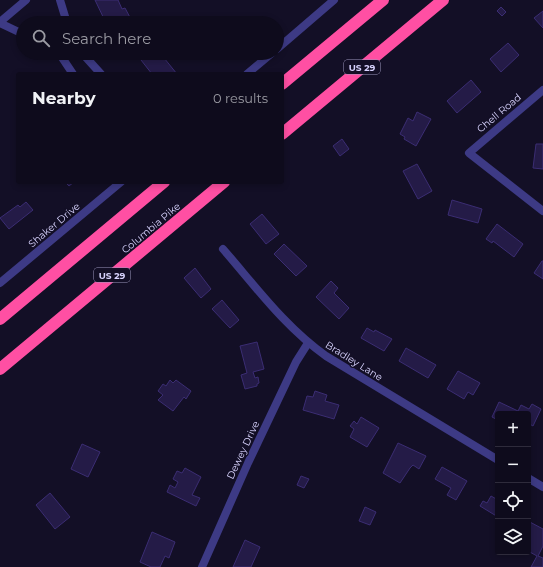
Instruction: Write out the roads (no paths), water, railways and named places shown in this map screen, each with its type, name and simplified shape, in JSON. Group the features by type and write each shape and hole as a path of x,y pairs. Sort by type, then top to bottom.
{"highway":[{"path":"284,82 383,0"},
{"name":"US 29","path":"284,132 443,0"},
{"path":"0,319 162,184"},
{"name":"Columbia Pike","path":"0,369 222,184"}],"street":[{"path":"16,31 0,23 26,0"},
{"path":"60,0 65,16"},
{"path":"284,42 334,0"},
{"path":"64,60 72,72"},
{"path":"88,60 99,72"},
{"path":"249,72 264,60"},
{"name":"Chell Road","path":"543,90 469,153 543,211"},
{"name":"Shaker Drive","path":"0,283 119,184"},
{"name":"Bradley Lane","path":"223,249 291,328 308,343 326,356 495,458"},
{"name":"Dewey Drive","path":"202,567 248,463 296,362 308,343"},
{"path":"531,480 543,487"}]}
